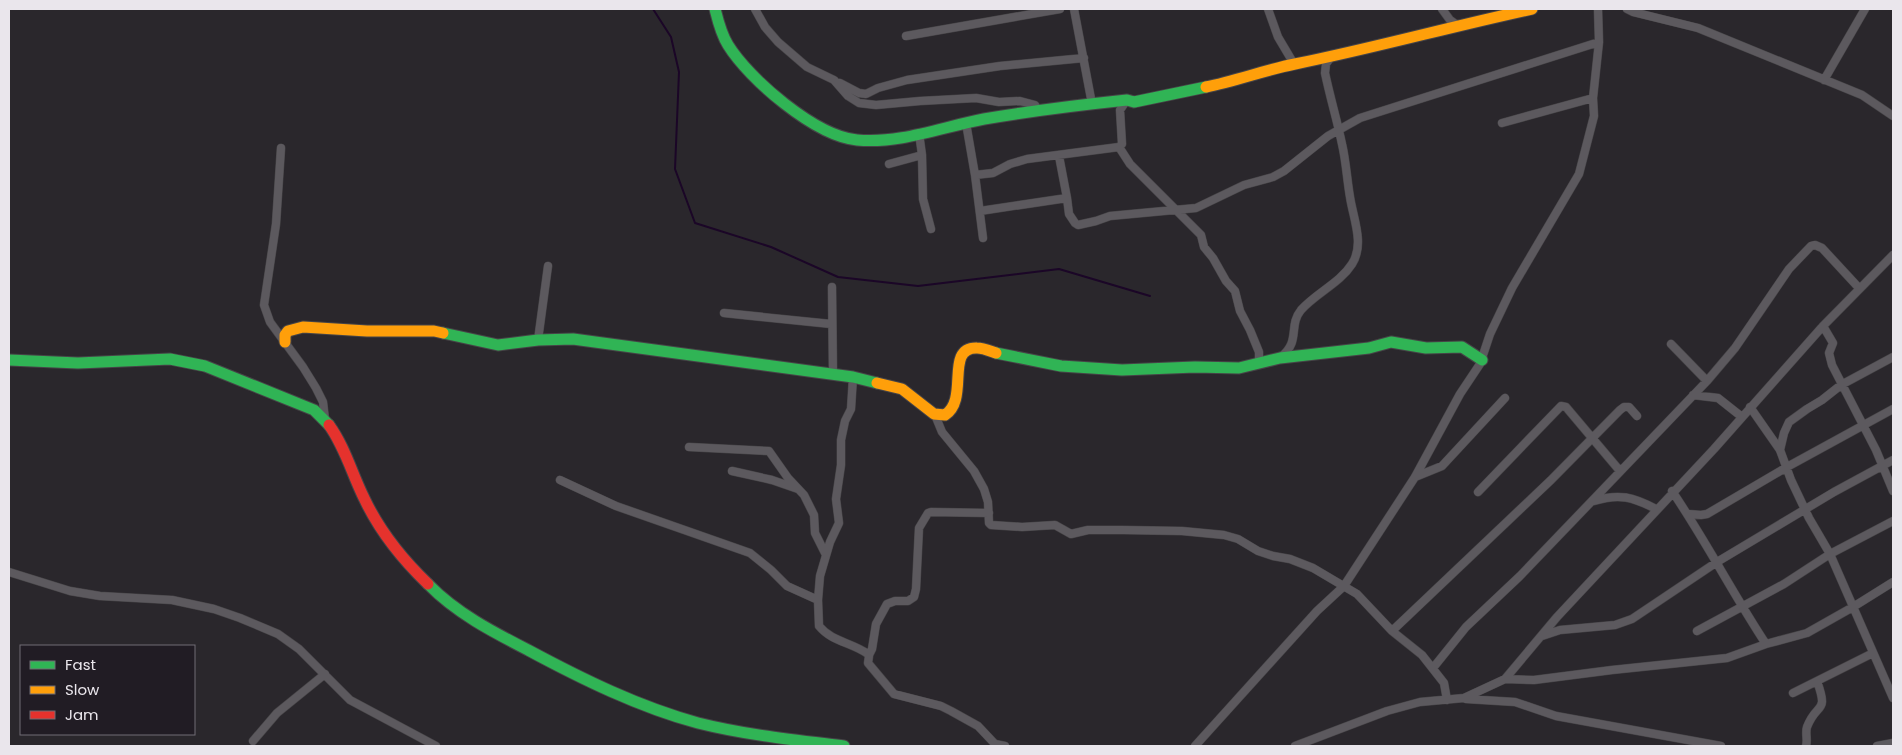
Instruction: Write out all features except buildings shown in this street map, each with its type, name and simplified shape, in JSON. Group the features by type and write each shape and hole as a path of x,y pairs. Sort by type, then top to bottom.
{"street":[{"path":"714,9 728,46 761,83 808,119 833,133 847,138 864,140 886,140 1038,110 1127,100 1134,102 1532,9"},
{"path":"755,9 765,27 778,42 807,67 859,93 866,94 878,88 907,80 1000,66 1084,58"},
{"path":"906,36 1060,9"},
{"path":"1074,9 1092,104"},
{"path":"1268,9 1278,37 1294,64"},
{"path":"1442,9 1450,20 1457,25"},
{"path":"1195,746 1317,611 1344,586 1366,549 1415,477 1460,394 1482,360 1490,334 1512,288 1579,174 1593,122 1599,42 1598,9"},
{"path":"1627,9 1698,28 1862,95 1893,116"},
{"path":"1824,80 1865,9"},
{"path":"1059,156 1069,214 1078,225 1096,222 1110,216 1196,208 1244,185 1273,177 1284,171 1338,129 1360,118 1599,42"},
{"path":"1280,358 1288,352 1293,344 1294,324 1300,311 1346,272 1354,262 1357,253 1356,223 1350,200 1342,146 1324,69 1332,56"},
{"path":"834,80 848,96 859,102 876,105 920,100 976,98 1000,102 1020,101 1035,105 1038,110"},
{"path":"1502,123 1594,98"},
{"path":"1119,147 1122,144 1120,110 1127,100"},
{"path":"966,123 983,238"},
{"path":"919,133 922,156 923,199 931,229"},
{"path":"975,174 993,173 1010,164 1027,159 1119,147"},
{"path":"1119,147 1130,164 1202,236 1204,247 1217,264 1226,281 1235,290 1240,311 1259,352 1257,364"},
{"path":"281,148 276,224 264,305 270,322 286,342 319,394 325,410 325,419"},
{"path":"888,164 922,156"},
{"path":"980,211 1067,198"},
{"path":"1433,668 1466,627 1520,576 1707,381 1735,348 1789,269 1810,246 1815,245 1822,248 1860,288"},
{"path":"1464,698 1505,679 1540,637 1823,326 1893,256"},
{"path":"538,340 548,266"},
{"path":"832,287 833,375"},
{"path":"724,313 831,324"},
{"path":"1823,326 1833,343 1829,353 1841,384 1863,425 1893,491"},
{"path":"286,342 285,335 288,330 304,327 330,330 434,331 498,345 538,340 573,339 853,377 864,381 890,385 903,390 935,415 942,432 977,476 984,490 989,523 991,525 1022,527 1055,525 1071,534 1088,530 1182,531 1224,535 1238,539 1258,551 1290,559 1313,568 1358,594 1392,631 1422,655 1433,668 1444,683 1447,700"},
{"path":"935,415 947,414 956,404 959,361 961,354 968,348 976,348 1061,366 1112,369 1240,368 1280,358 1303,356 1317,352 1369,348 1392,342 1426,348 1462,347 1482,360"},
{"path":"1671,344 1707,381"},
{"path":"1780,450 1789,422 1822,400 1841,384 1893,357"},
{"path":"9,360 78,363 170,359 205,366 252,387 314,410 325,419 342,444 369,509 387,539 446,601 471,618 500,636 589,683 680,717 699,723 768,736 844,746"},
{"path":"853,377 851,409 845,421 841,440 841,464 836,499 839,524 826,555 820,576 818,600 819,626 824,633 838,641 853,645 869,655"},
{"path":"1693,395 1718,398 1742,417"},
{"path":"1415,477 1441,468 1505,398"},
{"path":"1478,492 1560,406 1566,407 1620,471"},
{"path":"1392,631 1624,407 1629,407 1637,416"},
{"path":"1750,408 1780,450 1791,480 1830,554 1893,697"},
{"path":"1689,514 1707,514 1787,467 1893,409"},
{"path":"689,447 769,451 788,478 800,490 814,515 815,533 826,555"},
{"path":"1540,637 1560,630 1615,625 1632,619 1717,562 1893,460"},
{"path":"732,471 772,480 800,490"},
{"path":"560,480 616,506 750,553 787,586 818,600"},
{"path":"1672,491 1689,514 1742,607 1766,644"},
{"path":"1592,501 1609,496 1629,498 1656,509"},
{"path":"989,513 928,513 919,528 914,597 908,601 895,601 887,604 876,624 868,663 894,694 951,711 978,726 995,744 1005,746"},
{"path":"1697,631 1784,584 1830,554 1893,522"},
{"path":"9,572 80,594 172,600 214,609 278,634 299,649 350,700 436,746"},
{"path":"1505,679 1534,680 1727,658 1807,632 1854,607 1893,582"},
{"path":"1793,693 1873,653"},
{"path":"253,741 277,713 325,674"},
{"path":"1806,746 1808,726 1823,705 1818,681"},
{"path":"1295,746 1387,711 1420,702 1464,698 1515,702 1556,716 1721,746"},
{"path":"1877,746 1893,743"}],"waterway":[{"path":"653,9 671,37 679,72 675,169 695,223 771,247 838,277 918,286 1059,269 1150,296"}],"traffic: fast":[{"path":"715,9 728,45 751,74 767,89 803,117 822,128 840,136 857,140 889,140 984,119 1091,104 1127,100 1134,102 1206,87"},
{"path":"443,333 498,345 538,340 573,339 853,377 877,383"},
{"path":"996,353 1061,366 1122,370 1195,367 1239,368 1280,358 1369,348 1391,342 1426,348 1462,347 1482,360"},
{"path":"9,360 78,363 170,359 205,366 314,410 329,425"},
{"path":"428,584 451,604 488,629 569,671 633,701 698,723 734,731 844,746"}],"traffic: slow":[{"path":"1206,87 1284,66 1532,9"},
{"path":"285,342 285,335 288,331 303,327 367,331 434,331 443,333"},
{"path":"877,383 902,389 934,414 945,415 952,407 956,398 959,365 962,356 967,350 977,348 996,353"}],"traffic: jam":[{"path":"329,425 340,442 370,510 384,533 409,565 428,584"}]}
